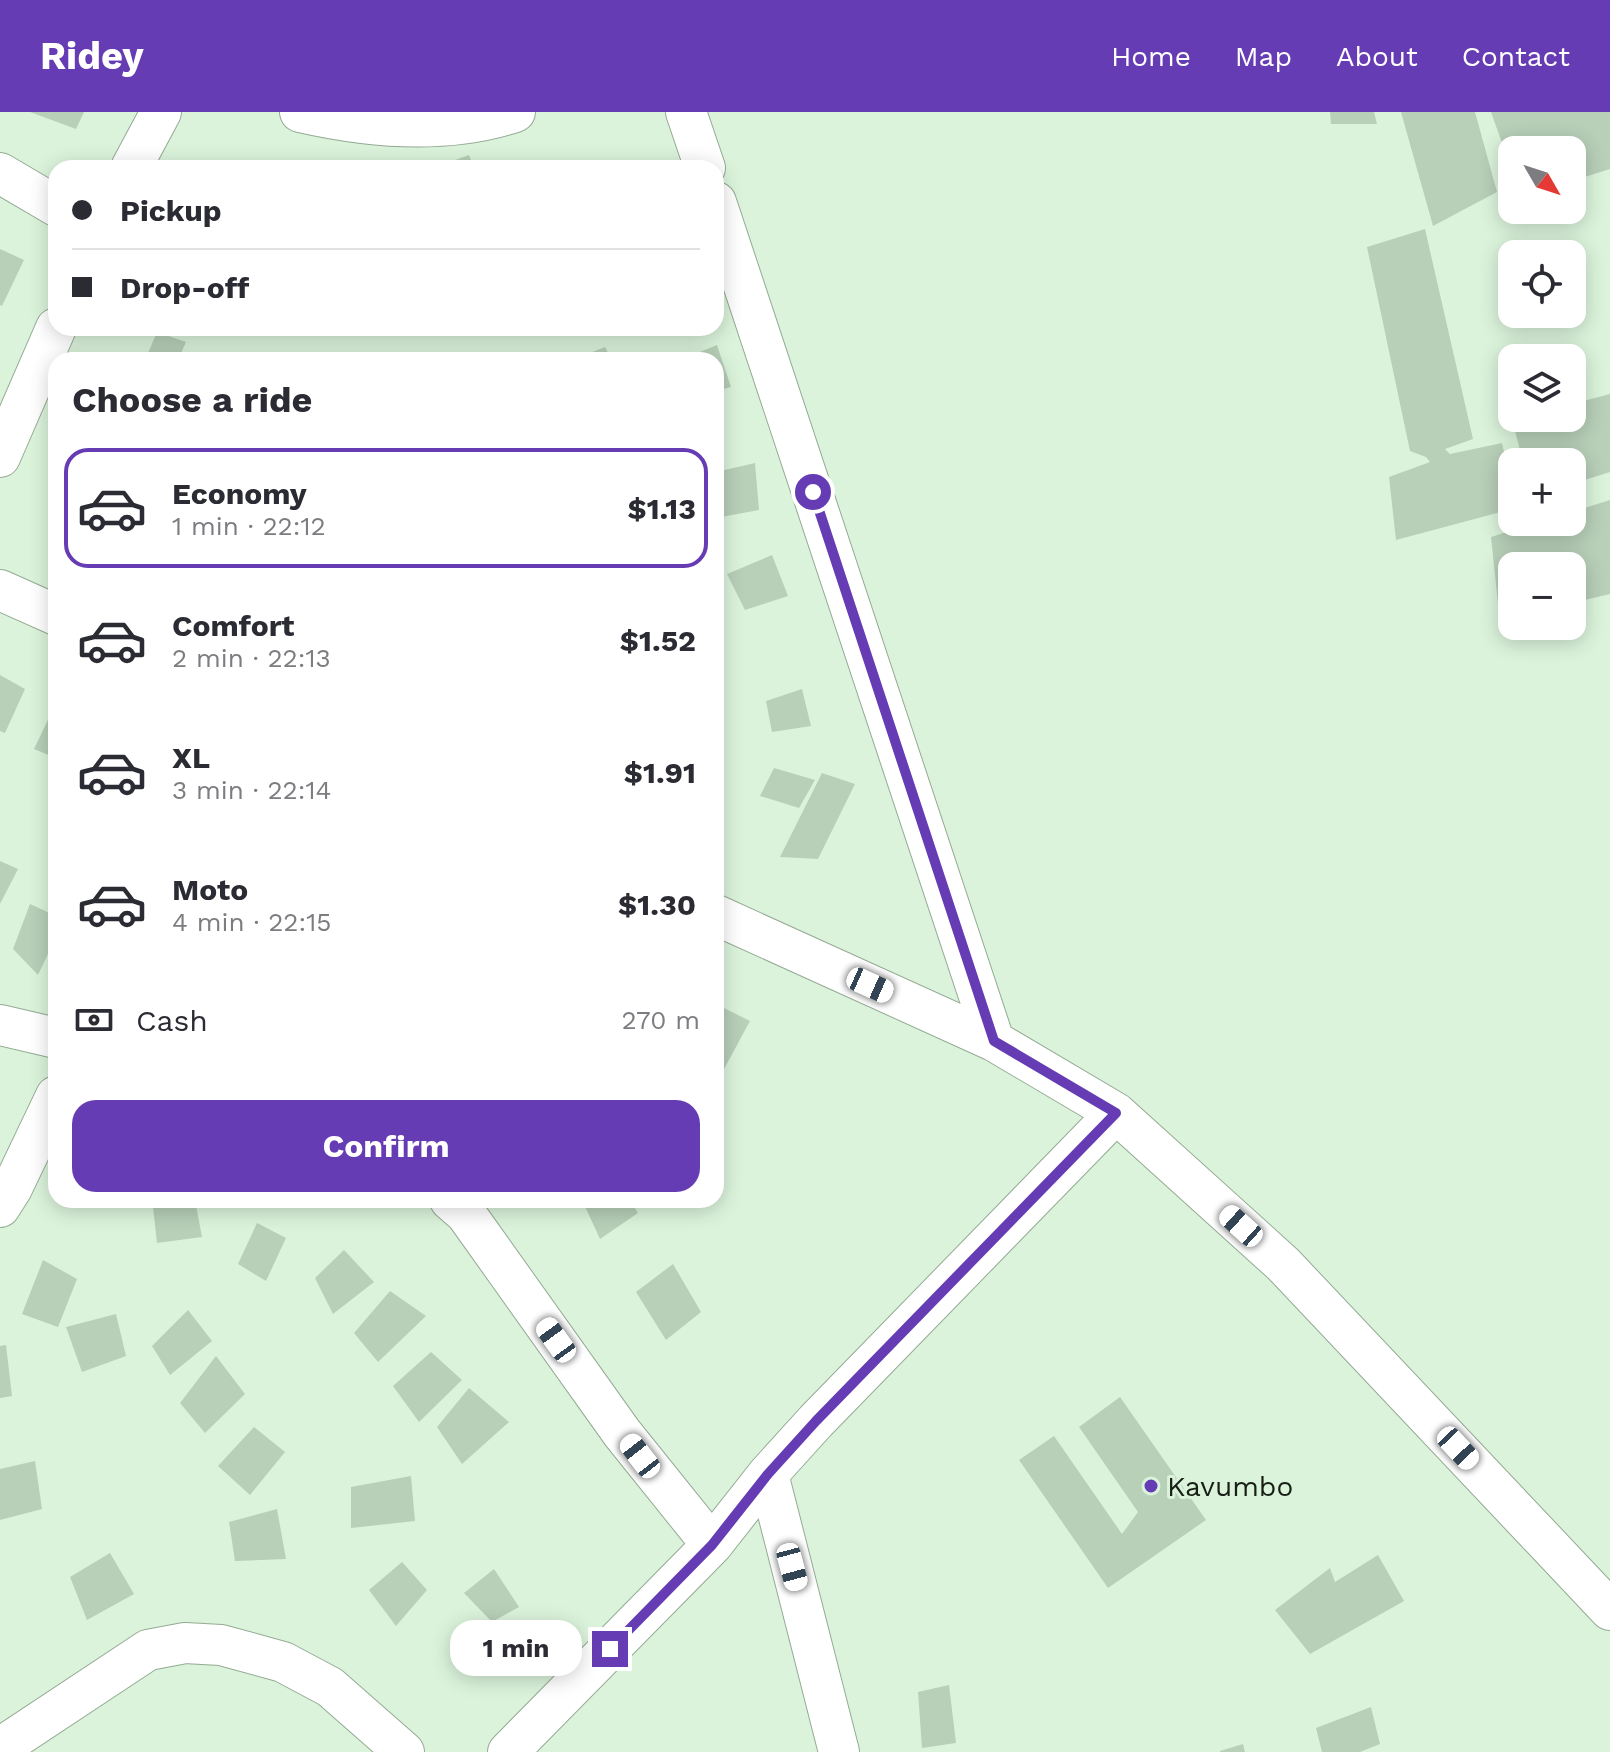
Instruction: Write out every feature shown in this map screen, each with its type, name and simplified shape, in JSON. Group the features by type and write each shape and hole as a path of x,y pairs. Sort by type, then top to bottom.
{"street":[{"path":"135,160 161,112"},
{"path":"300,112 353,124 436,127 515,112"},
{"path":"686,112 702,160"},
{"path":"0,173 48,201"},
{"path":"724,226 994,1041"},
{"path":"0,457 53,336"},
{"path":"0,590 48,611"},
{"path":"724,919 994,1041 1116,1113 1283,1264 1610,1610"},
{"path":"0,1025 48,1036"},
{"path":"0,1207 48,1113"},
{"path":"508,1752 712,1545 768,1474 1116,1113"},
{"path":"459,1208 622,1433 712,1545"},
{"path":"768,1474 839,1752"},
{"path":"0,1748 148,1650 185,1643 221,1645 283,1662 330,1687 404,1752"}],"building":[{"path":"30,112 84,112 76,129"},
{"path":"1330,112 1374,112 1377,124 1331,124"},
{"path":"1401,112 1475,112 1497,192 1433,226"},
{"path":"1491,112 1610,112 1610,169 1586,177 1586,136 1500,136"},
{"path":"1425,229 1473,439 1445,449 1450,454 1502,443 1503,448 1498,448 1498,513 1396,540 1389,477 1430,462 1426,457 1410,451 1367,247"},
{"path":"0,249 24,260 2,306 0,305"},
{"path":"155,336 169,336 186,342 182,352 148,352"},
{"path":"717,345 719,352 700,352"},
{"path":"724,366 731,387 724,389"},
{"path":"1610,394 1610,472 1586,480 1586,448 1519,448 1515,432 1586,432 1586,400"},
{"path":"755,463 759,510 724,517 724,470"},
{"path":"1610,500 1610,594 1586,600 1586,552 1498,552 1498,603 1491,537 1586,536 1586,508"},
{"path":"772,555 788,596 745,610 727,574"},
{"path":"0,675 25,689 5,733 0,731"},
{"path":"802,689 811,726 772,732 766,701"},
{"path":"48,720 48,755 34,749"},
{"path":"774,768 815,780 799,808 760,796"},
{"path":"822,773 855,784 818,859 780,857"},
{"path":"0,861 18,869 0,904"},
{"path":"30,904 48,912 48,954 38,975 13,949"},
{"path":"724,1008 750,1021 724,1069"},
{"path":"153,1208 197,1208 202,1237 157,1243"},
{"path":"586,1208 635,1208 638,1213 600,1239"},
{"path":"257,1223 286,1238 266,1281 238,1264"},
{"path":"344,1250 374,1282 333,1314 315,1278"},
{"path":"43,1260 77,1279 58,1327 22,1314"},
{"path":"673,1264 701,1312 666,1340 636,1292"},
{"path":"390,1291 426,1316 378,1362 354,1333"},
{"path":"188,1310 212,1341 170,1375 152,1346"},
{"path":"116,1314 126,1356 82,1372 66,1327"},
{"path":"6,1345 12,1396 0,1398 0,1346"},
{"path":"431,1352 462,1380 419,1422 393,1386"},
{"path":"216,1356 245,1394 205,1433 180,1403"},
{"path":"469,1388 509,1422 462,1464 437,1427"},
{"name":"Kavumbo","path":"1120,1397 1206,1520 1108,1588 1019,1460 1054,1436 1122,1534 1138,1512 1079,1427"},
{"path":"254,1427 285,1452 250,1495 218,1466"},
{"path":"35,1461 42,1509 0,1520 0,1469"},
{"path":"411,1476 415,1521 351,1528 351,1487"},
{"path":"277,1509 286,1559 235,1561 229,1522"},
{"path":"110,1553 134,1594 87,1620 70,1577"},
{"path":"1378,1555 1404,1601 1310,1654 1275,1610 1330,1568 1335,1582"},
{"path":"402,1562 427,1590 396,1626 369,1590"},
{"path":"494,1569 519,1607 492,1622 464,1593"},
{"path":"949,1685 956,1743 922,1748 918,1692"},
{"path":"1371,1707 1380,1744 1360,1752 1322,1752 1316,1728"},
{"path":"1243,1744 1245,1752 1220,1752 1220,1751"}],"place":[{"name":"Kavumbo","path":"1151,1486"}],"route":[{"path":"610,1649 712,1545 768,1474 816,1421 1116,1113 994,1041 813,492"}]}
